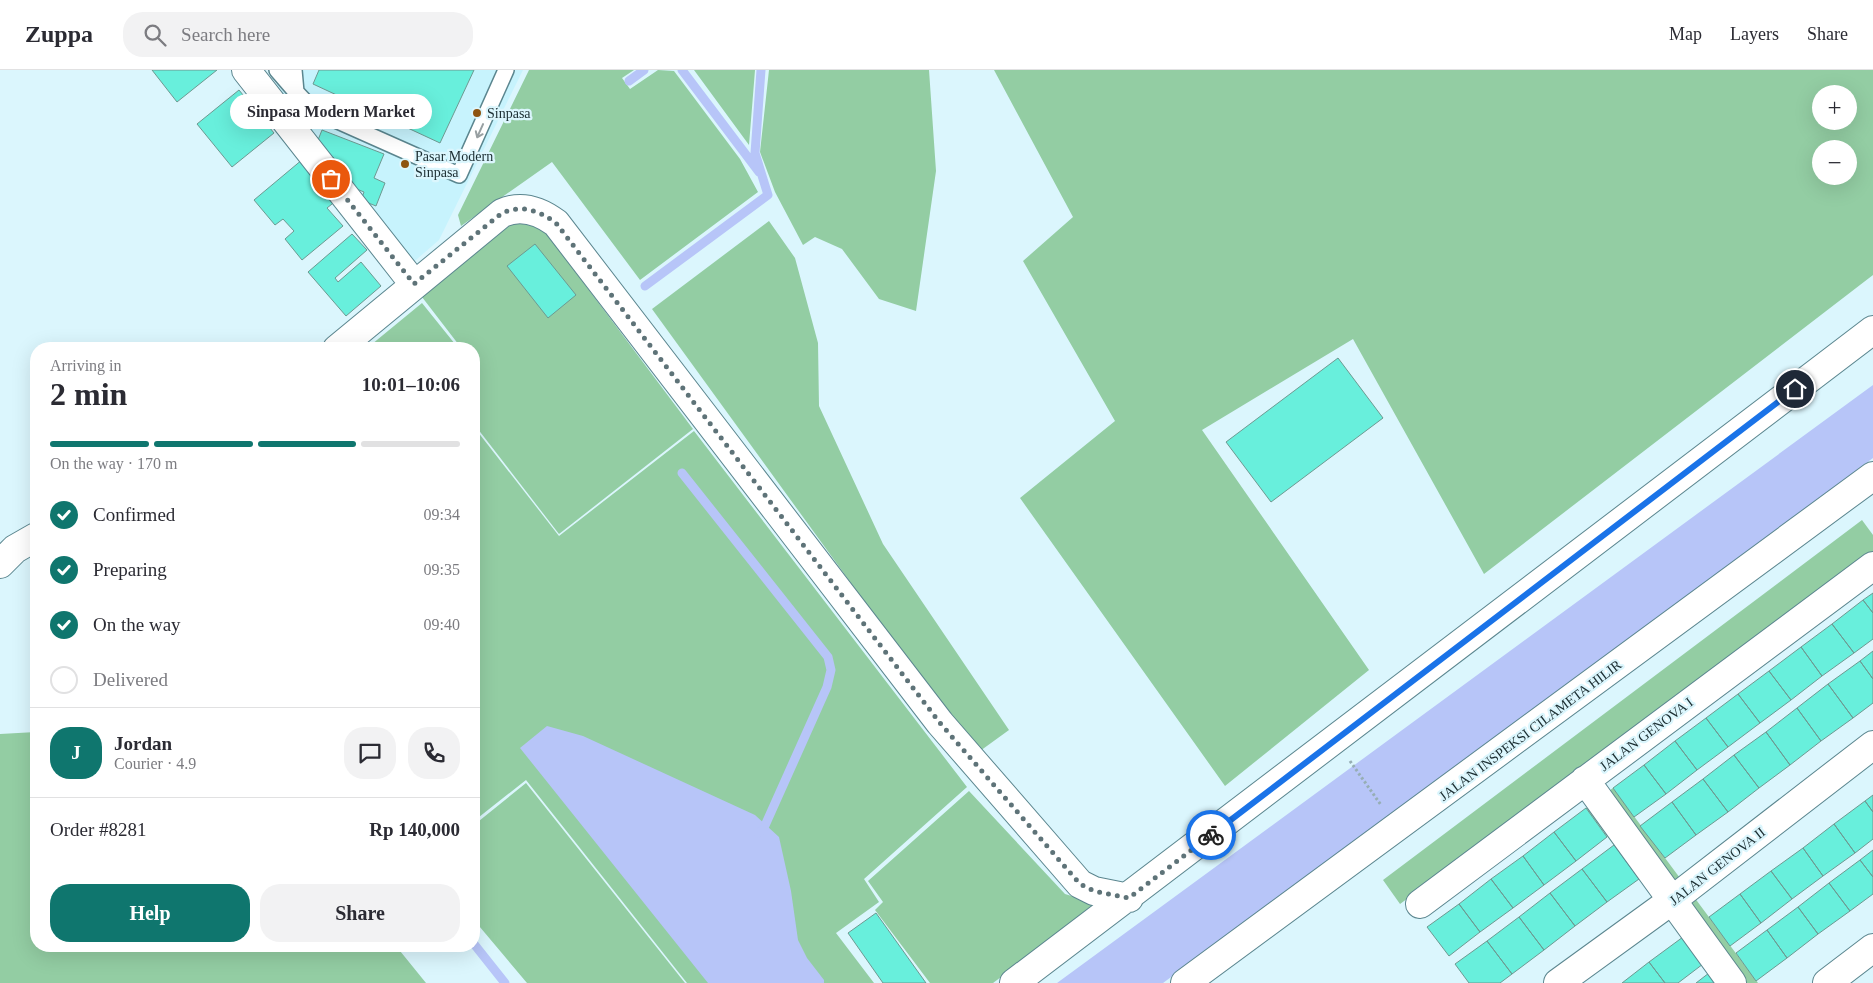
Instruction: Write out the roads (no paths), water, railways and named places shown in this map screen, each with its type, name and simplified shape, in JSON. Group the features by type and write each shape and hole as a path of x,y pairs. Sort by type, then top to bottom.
{"street":[{"path":"246,70 414,284"},
{"path":"345,342 502,213 510,209 533,210 556,223 940,723 1080,884 1094,891 1129,898"},
{"path":"1014,983 1129,898 1873,330"},
{"name":"JALAN INSPEKSI CILAMETA HILIR","path":"1185,983 1873,476"},
{"path":"0,564 15,549 30,540"},
{"name":"JALAN GENOVA I","path":"1420,904 1873,566"},
{"name":"JALAN GENOVA II","path":"1558,983 1671,901 1873,745"},
{"path":"1584,780 1732,983"},
{"path":"1827,983 1873,948"}],"lane":[{"path":"277,70 313,110 459,176 506,70"},
{"path":"294,70 296,92"}],"water":[{"path":"1873,385 1873,458 1163,983 1057,983"},
{"path":"547,726 583,736 755,815 779,837 791,891 798,940 807,958 824,980 824,983 708,983 520,748"}],"waterway":[{"path":"629,81 644,70"},
{"path":"682,70 759,172"},
{"path":"645,286 768,195 755,153 761,70"},
{"path":"682,473 828,657 831,670 827,687 763,830 758,833"},
{"path":"480,952 505,983"}],"place":[{"name":"Sinpasa","path":"477,113"},
{"name":"Pasar Modern Sinpasa","path":"405,164"},
{"name":"Sinpasa Modern Market","path":"331,179"}]}
